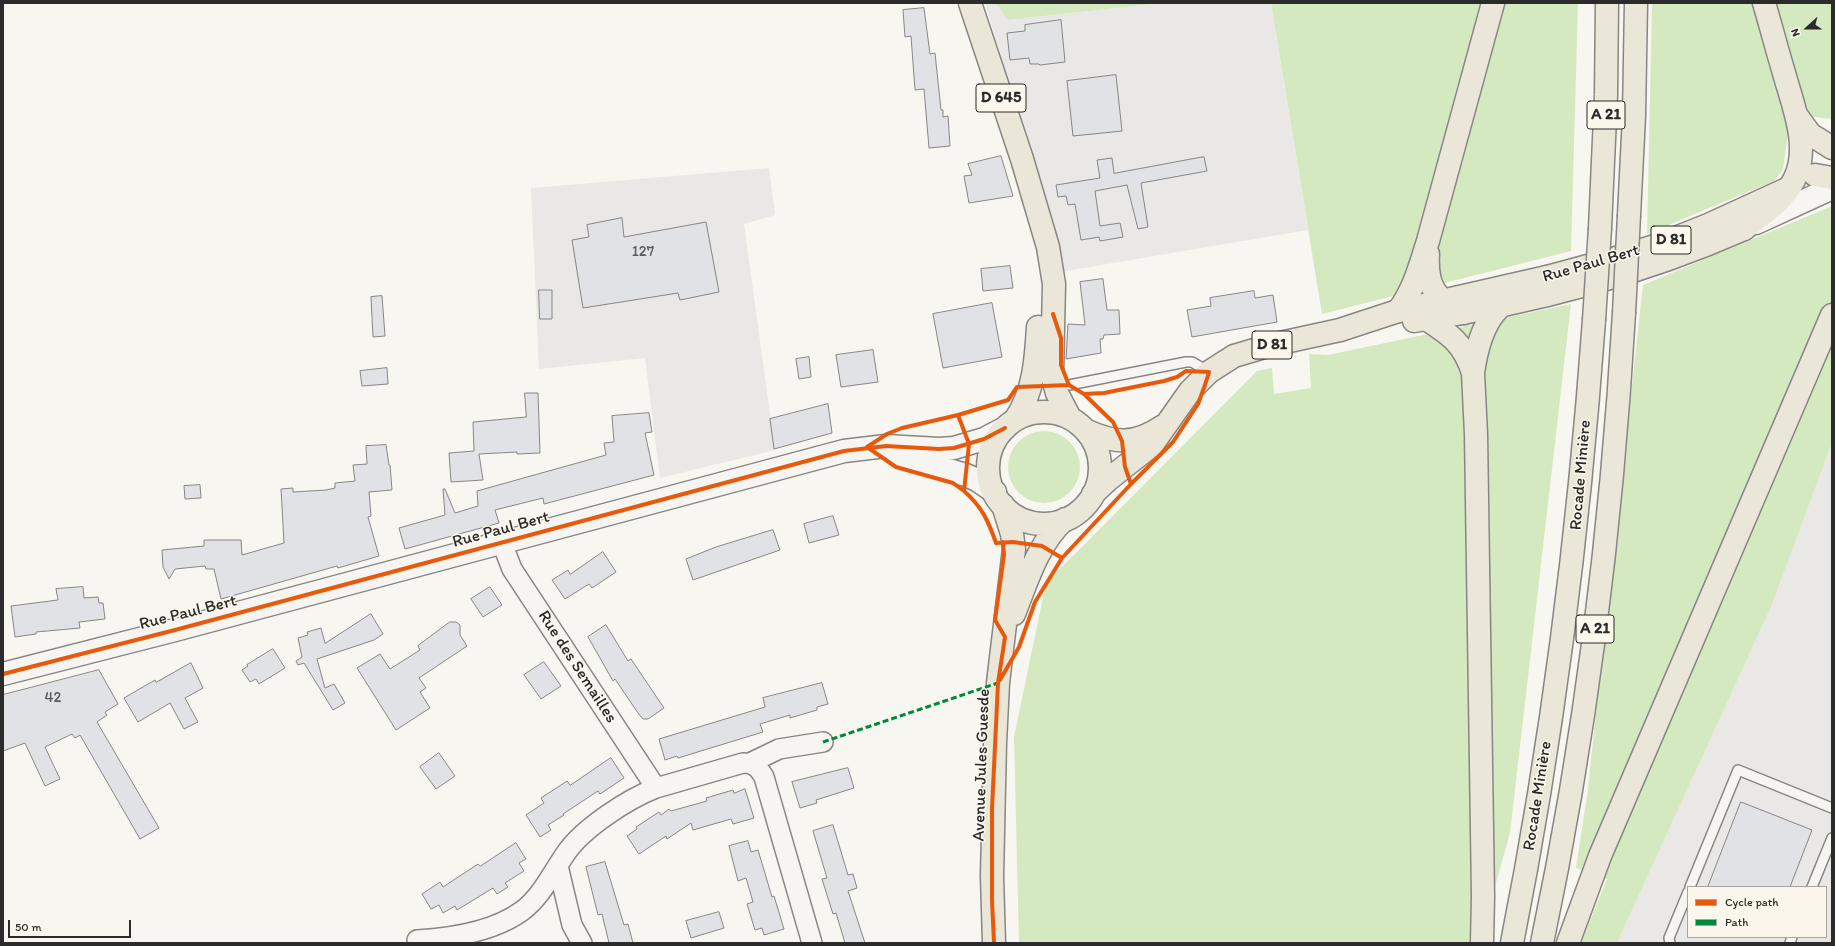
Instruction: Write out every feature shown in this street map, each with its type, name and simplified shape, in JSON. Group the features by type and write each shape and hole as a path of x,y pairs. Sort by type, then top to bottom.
{"main road":[{"name":"D 645","path":"970,3 1048,247 1052,269 1054,308 1051,365 1052,379 1057,392 1078,424"},
{"path":"1398,311 1406,301 1416,280 1493,3"},
{"name":"Rocade Minière","path":"1512,943 1539,795 1567,609 1581,484 1600,228 1606,95 1607,3"},
{"name":"Rocade Minière","path":"1542,943 1577,756 1599,598 1616,429 1630,215 1636,3"},
{"path":"1744,228 1773,206 1790,187 1797,174 1800,156 1800,140 1795,114 1764,3"},
{"path":"1795,114 1810,134 1832,148"},
{"name":"Rue Paul Bert","path":"1094,494 1109,479 1152,445 1164,426 1190,392 1209,372 1226,360 1246,352 1340,330 1398,311 1547,277 1614,259 1658,245 1732,214 1790,187 1828,177"},
{"name":"D 645","path":"1010,424 1028,396 1037,342 1039,281 1032,194"},
{"name":"Rue Paul Bert","path":"1340,330 1370,328 1464,313 1629,273 1681,255 1744,228"},
{"path":"1428,241 1428,273 1435,292 1442,301 1464,313"},
{"path":"1482,943 1483,896 1478,541 1473,372 1482,332 1492,315 1500,305 1522,289 1547,277"},
{"path":"1568,943 1600,856 1832,315"},
{"path":"1426,320 1457,341 1469,358 1473,372"},
{"path":"1046,412 1058,414 1078,424 1093,440 1099,458 1099,476 1094,494 1082,509 1065,519 1047,523 1029,521 1013,513 999,499 989,474 989,462 994,443 1010,424 1033,413 1046,412"},
{"name":"Rue Paul Bert","path":"1078,424 1106,439 1122,441 1147,436 1164,426"},
{"name":"Avenue Jules Guesde","path":"994,943 992,802 998,683 1005,637 1014,549 1012,534 999,499"},
{"name":"Avenue Jules Guesde","path":"1005,637 1042,546 1052,531 1065,519"}],"street":[{"name":"Rue Paul Bert","path":"1744,228 1828,177"},
{"name":"Rue Paul Bert","path":"3,674 176,630 844,451 867,448 954,448 984,439 1010,424"},
{"name":"Rue Paul Bert","path":"867,448 966,475 977,480 999,499"},
{"name":"Rue des Semailles","path":"502,543 512,569 656,788"},
{"path":"418,940 468,933 494,926 522,911 536,898 578,837 585,830 641,794 656,788 736,764 750,763 779,749 823,742"},
{"path":"750,763 756,766 764,777 812,943"},
{"path":"558,866 569,917 582,943"}],"lane":[{"path":"1069,386 1186,362 1192,362 1209,372"},
{"path":"1690,886 1738,770 1832,808"},
{"path":"1812,886 1832,838"},
{"path":"1670,943 1669,938 1687,894"}],"shaded area":[{"path":"985,3 995,3 1008,20 1162,3 1271,3 1308,230 1060,272 1026,139"},
{"path":"769,168 775,215 744,224 775,450 660,478 645,358 539,369 531,188"},
{"path":"1832,443 1832,943 1617,943 1771,607"}],"green space":[{"path":"995,3 1162,3 1008,20"},
{"path":"1271,3 1578,3 1571,251 1322,314"},
{"path":"1652,3 1832,3 1832,119 1815,117 1789,126 1783,169 1774,181 1647,234"},
{"path":"1832,206 1832,443 1771,607 1617,943 1581,943 1607,879 1576,868 1587,796 1643,285"},
{"path":"1571,304 1510,833 1479,943 1019,943 1014,737 1046,583 1257,371 1272,368 1274,394 1311,388 1309,354 1328,355"},
{"path":"1044,431 1064,437 1074,447 1080,467 1074,487 1064,497 1044,503 1024,497 1014,487 1008,467 1014,447 1024,437"}],"building":[{"path":"924,8 930,54 935,53 941,110 943,110 943,117 948,116 950,146 929,148 924,89 915,90 911,36 905,37 903,10"},
{"path":"1061,20 1065,62 1040,65 1030,64 1029,58 1010,60 1007,33 1025,31 1025,25"},
{"path":"1116,75 1122,131 1073,136 1067,81"},
{"path":"1001,156 1013,196 969,203 964,176 972,175 968,164"},
{"path":"1204,157 1207,171 1141,183 1148,227 1138,229 1127,185 1095,191 1100,226 1120,223 1123,237 1100,241 1099,237 1081,240 1075,204 1068,205 1066,196 1058,197 1056,185 1100,178 1097,160 1112,158 1114,173"},
{"path":"622,218 624,237 706,222 719,292 680,300 678,293 583,308 572,240 589,237 587,225"},
{"path":"1010,266 1013,288 983,291 981,269"},
{"path":"1103,279 1107,310 1119,310 1120,334 1104,335 1103,339 1100,339 1101,353 1066,359 1068,324 1085,325 1080,282"},
{"path":"539,290 552,290 552,319 540,319"},
{"path":"1254,291 1255,298 1273,295 1277,322 1192,337 1187,310 1211,306 1210,298"},
{"path":"382,296 385,336 373,337 371,297"},
{"path":"992,303 1002,357 943,368 933,314"},
{"path":"873,350 878,382 841,387 836,355"},
{"path":"809,357 811,377 799,379 796,359"},
{"path":"387,368 388,384 362,386 360,371"},
{"path":"525,393 538,393 540,453 517,454 517,452 479,454 483,480 451,482 449,453 474,451 473,422 526,417"},
{"path":"828,404 832,433 774,449 770,419"},
{"path":"649,413 652,432 645,433 654,475 544,504 543,498 495,510 499,523 405,549 399,528 445,515 443,489 445,489 455,513 478,506 477,491 606,455 604,443 614,442 612,416"},
{"path":"386,445 390,465 392,490 369,492 371,516 368,517 379,556 338,568 337,566 221,599 214,569 206,569 205,566 175,569 169,579 163,567 162,550 204,546 204,540 241,540 242,555 284,543 281,489 293,488 293,492 326,490 335,488 335,483 355,481 353,465 367,464 366,446"},
{"path":"200,485 201,498 185,499 184,486"},
{"path":"833,516 839,535 809,543 804,524"},
{"path":"773,530 780,550 693,580 686,559 716,547"},
{"path":"603,552 616,572 592,588 589,584 565,599 552,580 568,570 570,574"},
{"path":"83,587 84,598 98,597 99,603 103,603 105,619 79,622 80,628 36,632 36,634 15,637 11,606 58,600 56,589"},
{"path":"490,587 502,605 483,617 471,599"},
{"path":"371,614 383,634 374,640 317,659 325,688 334,684 345,703 333,710 304,663 298,665 296,661 302,657 298,638 308,635 307,632 321,628 325,643"},
{"path":"450,622 456,622 460,625 460,635 467,646 419,678 426,688 420,692 430,708 396,730 357,668 380,654 390,669 420,650 418,646"},
{"path":"606,625 628,661 631,659 664,708 648,719 643,719 615,679 613,681 588,637"},
{"path":"273,649 285,668 259,684 256,679 250,682 242,670 248,666 247,665"},
{"path":"544,662 561,686 541,699 524,675"},
{"path":"191,663 203,688 185,698 198,722 184,729 170,703 138,722 124,698 155,680 156,682"},
{"path":"99,670 118,704 105,712 107,715 97,722 159,828 140,839 80,735 75,738 72,734 45,747 60,779 45,786 25,743 3,751 3,695"},
{"path":"822,683 828,704 817,707 817,710 790,718 790,715 760,724 763,732 678,758 677,756 665,760 659,739 765,707 763,698"},
{"path":"439,753 455,776 436,789 420,767"},
{"path":"611,758 624,778 600,794 598,791 563,814 564,815 548,825 551,830 540,837 526,815 544,803 541,798 567,781 570,785"},
{"path":"848,768 854,788 816,800 817,803 800,808 792,782"},
{"path":"745,789 754,818 733,824 731,819 693,830 691,823 667,839 666,836 639,854 627,836 637,829 636,827 659,812 661,815 669,809 671,811 707,801 706,798 733,790 734,793"},
{"path":"1741,802 1812,830 1790,886 1708,886"},
{"path":"833,825 848,875 853,874 857,888 848,891 865,943 845,943 836,913 833,914 822,879 827,878 813,831"},
{"path":"748,841 751,852 758,850 772,897 774,896 784,929 764,935 762,928 755,930 747,904 753,902 746,878 738,881 729,846"},
{"path":"516,843 526,859 519,863 524,871 505,883 508,887 497,894 493,888 457,910 455,906 443,913 439,905 431,909 422,894 440,882 443,887 478,864 480,866"},
{"path":"605,862 624,925 628,924 633,943 609,943 602,914 598,915 586,867"},
{"path":"719,912 724,928 691,938 686,921"}],"marked path":[{"path":"823,742 998,683"}],"cycle path":[{"path":"1053,314 1061,338 1061,365 1069,385"},
{"path":"1084,394 1104,393 1164,381 1177,377 1186,371 1209,372 1198,404 1173,442 1131,484 1062,558 1042,546 1013,542 996,543 984,514 964,491 969,444 958,415 1008,400 1017,387 1069,385 1084,394 1113,422 1122,441 1125,467 1131,484"},
{"path":"867,447 887,434 902,428 958,415"},
{"path":"3,674 175,630 844,451 886,446 939,449 954,448 984,439 1005,428"},
{"path":"867,447 896,467 953,483 964,491"},
{"path":"994,943 992,900 992,809 998,683 1005,637 995,620 1004,555 1003,542"},
{"path":"1000,680 1019,647 1035,602 1062,558"}]}
